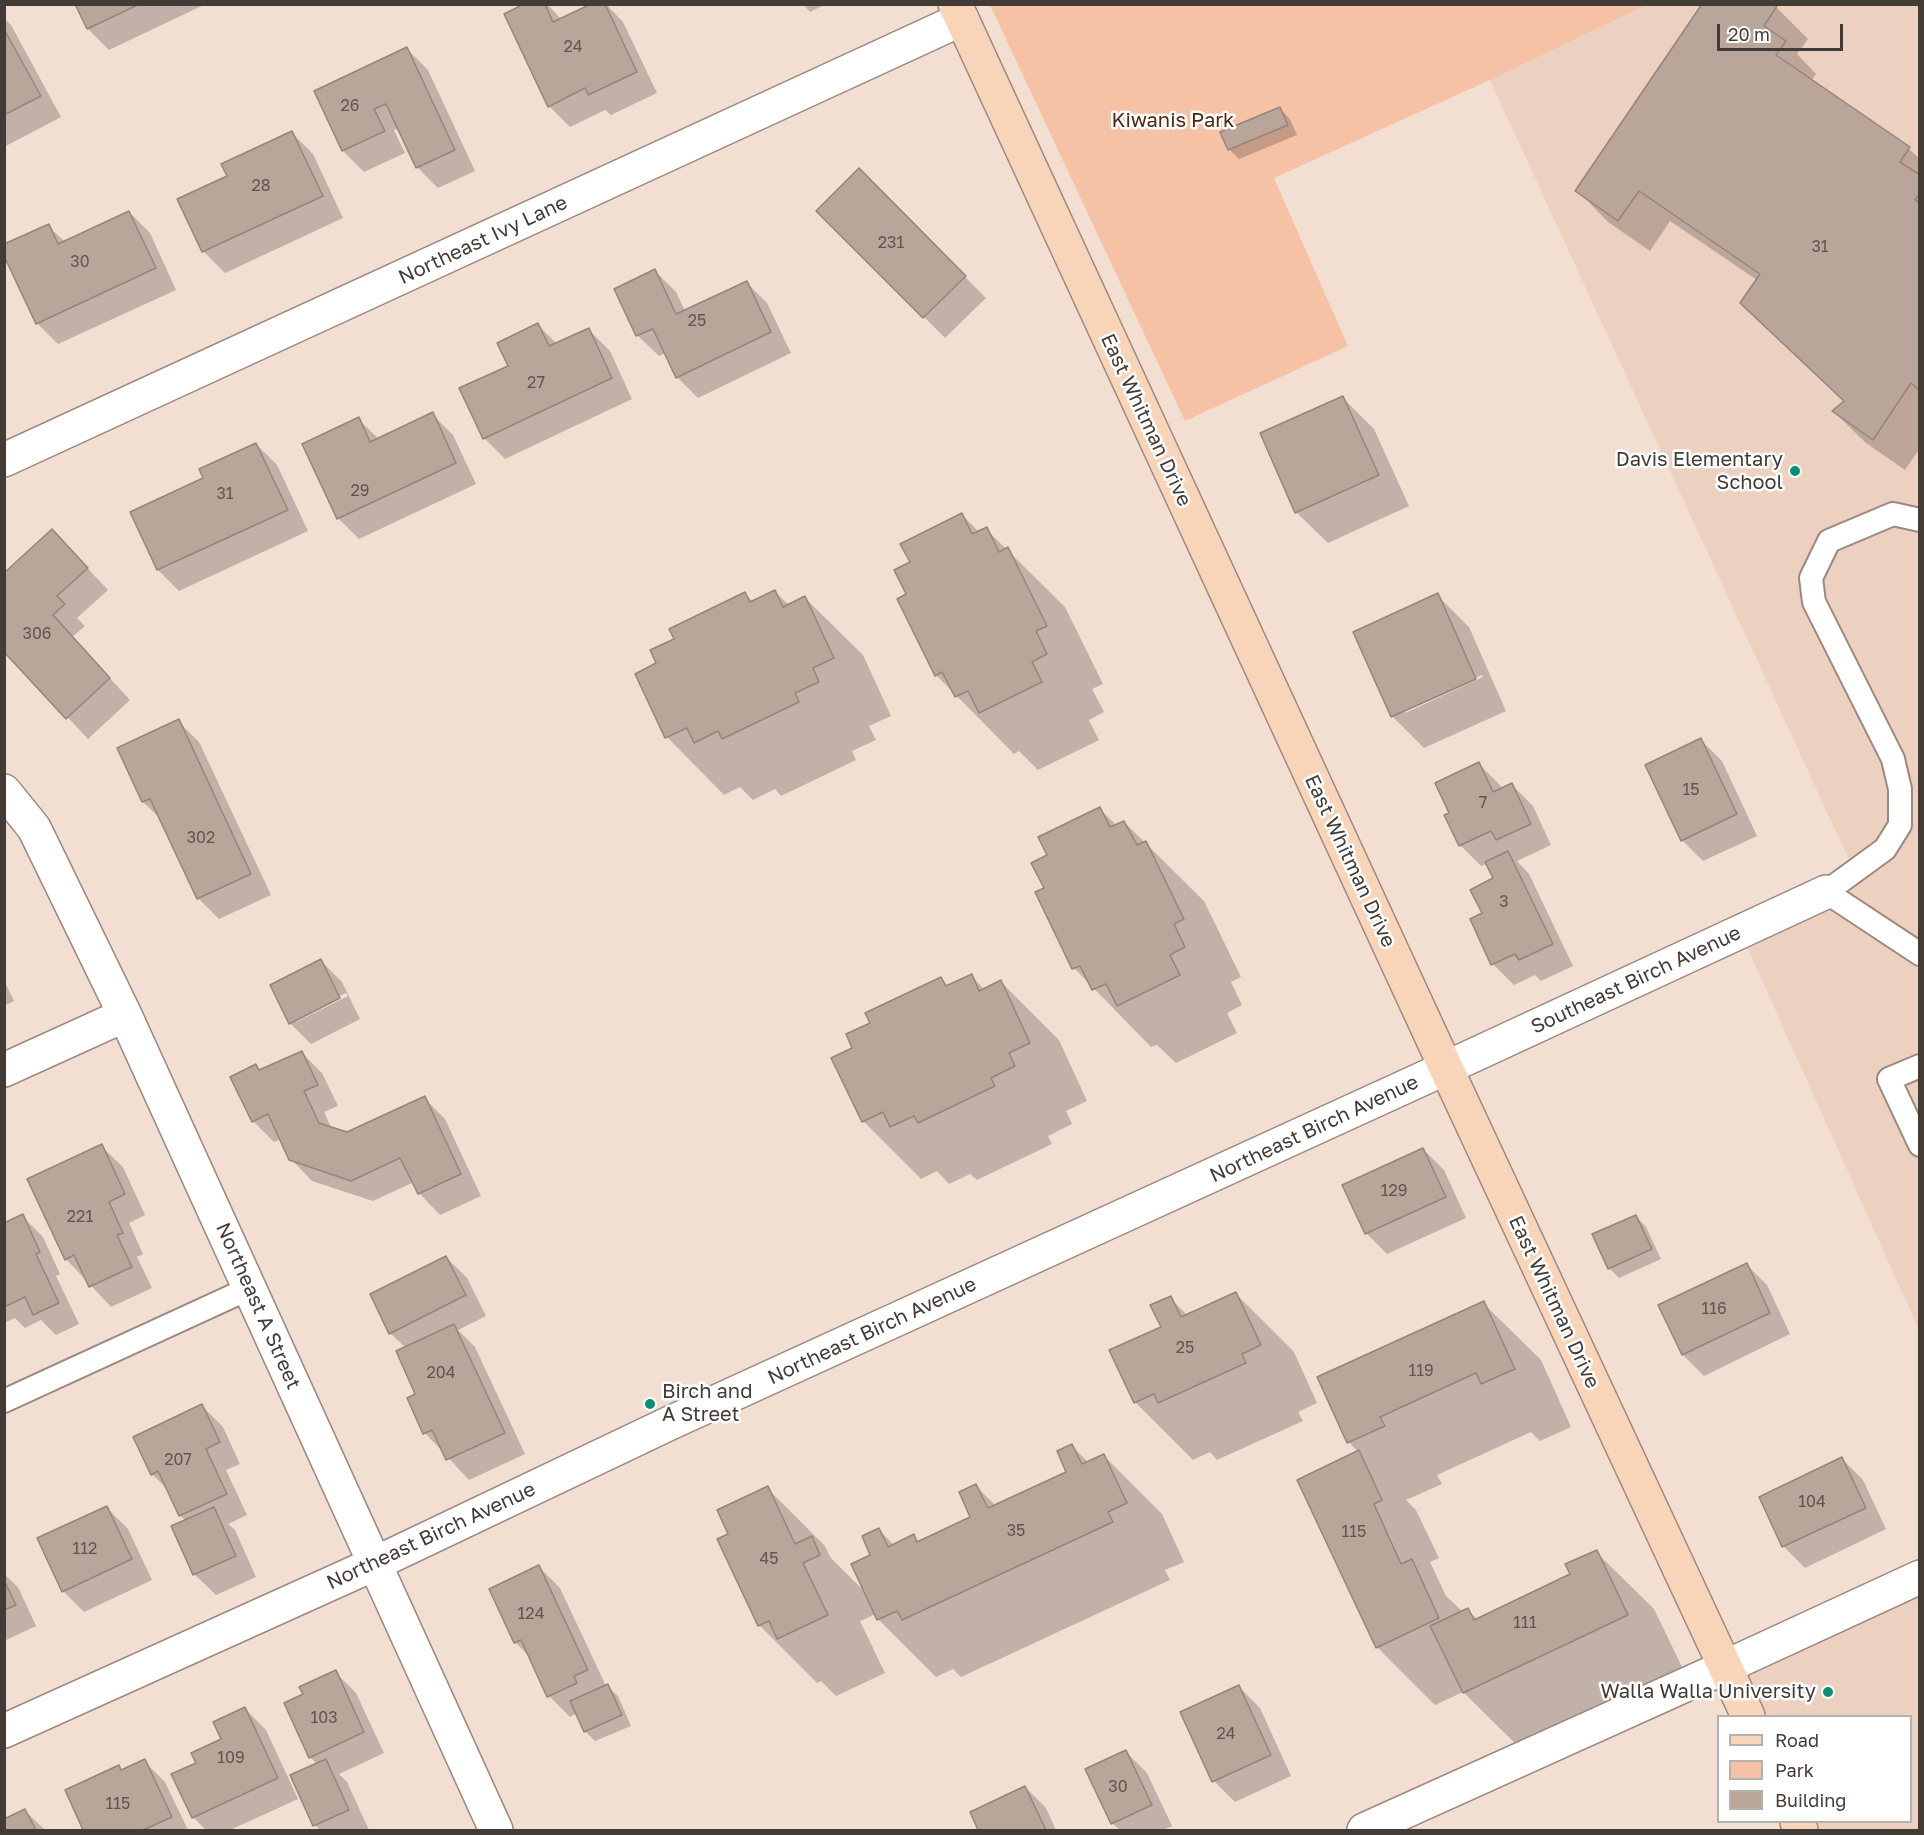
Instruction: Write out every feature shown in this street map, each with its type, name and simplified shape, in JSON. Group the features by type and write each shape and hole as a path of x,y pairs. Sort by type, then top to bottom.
{"main road":[{"name":"East Whitman Drive","path":"958,12 1748,1715"}],"street":[{"name":"Northeast Ivy Lane","path":"4,460 958,12"},
{"name":"Northeast A Street","path":"4,791 34,828 125,1015 496,1830"},
{"name":"Southeast Birch Avenue","path":"1446,1068 1826,892"},
{"path":"4,1070 125,1015"},
{"name":"Northeast Birch Avenue","path":"4,1731 374,1564 670,1423 1446,1068"},
{"path":"1364,1830 1920,1577"}],"lane":[{"path":"1920,520 1893,514 1829,541 1811,578 1814,602 1893,759 1900,789 1900,825 1885,849 1826,892 1920,954"},
{"path":"1920,1066 1889,1079 1920,1146"},
{"path":"4,1401 250,1288"}],"shaded area":[{"name":"Davis Elementary School","path":"1647,5 1919,5 1919,1330 1739,929 1856,875 1490,80"},
{"name":"Walla Walla University","path":"1919,1578 1919,1830 1801,1830 1798,1823 1912,1823 1912,1715 1748,1715 1725,1667"}],"green space":[{"name":"Kiwanis Park","path":"990,5 1647,5 1490,80 1274,178 1348,346 1185,421"}],"building":[{"path":"75,4 140,4 87,29"},
{"path":"524,4 545,4 553,22 591,4 605,4 637,72 588,95 585,88 548,107 504,14"},
{"path":"1702,4 1775,4 1777,6 1764,26 1786,41 1776,55 1910,147 1900,162 1920,175 1920,193 1915,200 1920,203 1920,391 1911,383 1873,440 1832,411 1844,401 1740,303 1760,274 1639,191 1618,221 1575,191"},
{"path":"4,29 41,96 4,115"},
{"path":"407,47 455,150 416,168 386,104 374,109 385,131 342,151 314,91"},
{"path":"1280,107 1288,125 1228,150 1220,132"},
{"path":"292,131 323,196 202,252 177,199 227,176 221,164"},
{"path":"859,168 966,276 923,318 816,211"},
{"path":"129,211 156,268 36,324 4,256 4,244 49,224 58,244"},
{"path":"655,269 676,314 747,281 771,332 676,378 653,329 636,336 614,289"},
{"path":"538,323 549,346 589,328 612,378 483,439 459,388 508,366 497,343"},
{"path":"1343,396 1379,475 1295,513 1260,433"},
{"path":"433,412 456,463 337,519 302,444 359,417 370,442"},
{"path":"256,443 288,510 157,570 130,512 203,478 199,469"},
{"path":"962,513 972,534 987,527 999,552 1008,547 1047,626 1036,631 1047,654 1032,662 1042,682 979,713 968,691 955,697 942,672 935,676 897,599 906,594 894,570 910,562 900,544"},
{"path":"52,529 88,568 57,596 65,604 53,615 110,678 66,719 4,652 4,573"},
{"path":"775,590 783,607 805,596 834,658 813,668 819,682 795,693 799,702 722,739 718,731 694,743 687,728 665,738 635,674 656,663 650,650 674,639 669,629 745,592 750,602"},
{"path":"1438,593 1476,679 1391,717 1353,632"},
{"path":"179,719 251,874 197,899 150,799 142,802 117,748"},
{"path":"1701,738 1737,814 1681,841 1645,765"},
{"path":"1479,762 1493,792 1512,783 1531,824 1496,840 1491,831 1459,846 1444,815 1449,813 1435,783"},
{"path":"1100,807 1110,827 1124,821 1137,845 1146,841 1184,919 1174,924 1185,947 1170,955 1180,975 1117,1006 1106,984 1092,990 1080,966 1072,969 1035,892 1044,888 1031,863 1047,855 1038,837"},
{"path":"1508,851 1553,944 1519,960 1515,954 1491,965 1470,919 1482,913 1470,890 1493,878 1485,862"},
{"path":"321,959 340,998 289,1024 270,985"},
{"path":"972,974 979,991 1001,980 1030,1043 1009,1053 1015,1066 991,1078 995,1086 918,1123 914,1116 890,1127 883,1112 862,1122 831,1058 852,1048 846,1034 870,1023 865,1013 941,977 946,986"},
{"path":"302,1051 318,1085 304,1091 319,1123 347,1132 425,1096 461,1174 418,1194 400,1158 351,1181 289,1160 268,1114 252,1122 230,1077 256,1064 259,1070"},
{"path":"102,1144 125,1194 109,1202 123,1233 117,1235 132,1267 89,1287 74,1255 65,1260 27,1179"},
{"path":"1423,1148 1446,1197 1365,1234 1342,1185"},
{"path":"23,1214 40,1252 36,1254 59,1303 33,1315 25,1297 4,1307 4,1223"},
{"path":"1636,1215 1652,1249 1608,1269 1592,1234"},
{"path":"446,1256 466,1295 389,1334 370,1294"},
{"path":"1747,1263 1770,1313 1682,1355 1658,1305"},
{"path":"1236,1292 1261,1345 1242,1354 1246,1363 1158,1403 1154,1394 1134,1403 1109,1350 1161,1327 1150,1305 1171,1296 1181,1317"},
{"path":"1484,1301 1515,1369 1481,1384 1476,1373 1380,1417 1385,1426 1347,1443 1317,1377"},
{"path":"454,1324 505,1433 446,1460 432,1430 423,1434 407,1398 415,1394 396,1351"},
{"path":"202,1404 220,1442 206,1449 227,1494 179,1516 158,1471 151,1475 133,1437"},
{"path":"1072,1444 1082,1464 1104,1454 1127,1503 1108,1512 1113,1522 902,1620 897,1611 877,1620 851,1564 870,1555 862,1536 879,1528 888,1547 914,1534 917,1542 970,1517 959,1492 976,1484 988,1508 1066,1472 1057,1451"},
{"path":"1359,1450 1382,1500 1374,1504 1401,1564 1412,1559 1439,1618 1376,1648 1297,1480"},
{"path":"1842,1457 1866,1508 1782,1547 1759,1497"},
{"path":"768,1486 795,1544 812,1536 820,1555 803,1563 828,1615 777,1639 769,1621 758,1626 717,1539 728,1534 717,1510"},
{"path":"107,1506 132,1559 62,1592 37,1538"},
{"path":"214,1507 236,1556 193,1575 171,1526"},
{"path":"1597,1550 1628,1615 1463,1693 1430,1626 1468,1608 1474,1620 1570,1574 1565,1564"},
{"path":"539,1565 588,1670 574,1676 577,1683 547,1697 521,1640 514,1643 489,1589"},
{"path":"4,1580 16,1605 4,1610"},
{"path":"336,1670 364,1732 309,1758 284,1703 303,1694 299,1687"},
{"path":"608,1684 622,1715 584,1732 570,1701"},
{"path":"1239,1685 1271,1755 1212,1782 1180,1712"},
{"path":"245,1707 278,1778 192,1818 171,1774 196,1763 191,1753 221,1739 213,1722"},
{"path":"1126,1750 1152,1805 1111,1824 1085,1769"},
{"path":"145,1759 172,1817 143,1830 83,1830 65,1790 119,1765 121,1770"},
{"path":"326,1759 349,1810 313,1826 290,1775"},
{"path":"1025,1786 1046,1830 978,1830 970,1812"},
{"path":"25,1809 36,1830 4,1830 4,1819"}],"place":[{"name":"Davis Elementary School","path":"1795,471"},
{"name":"Birch and A Street","path":"650,1404"},
{"name":"Walla Walla University","path":"1828,1692"}]}
